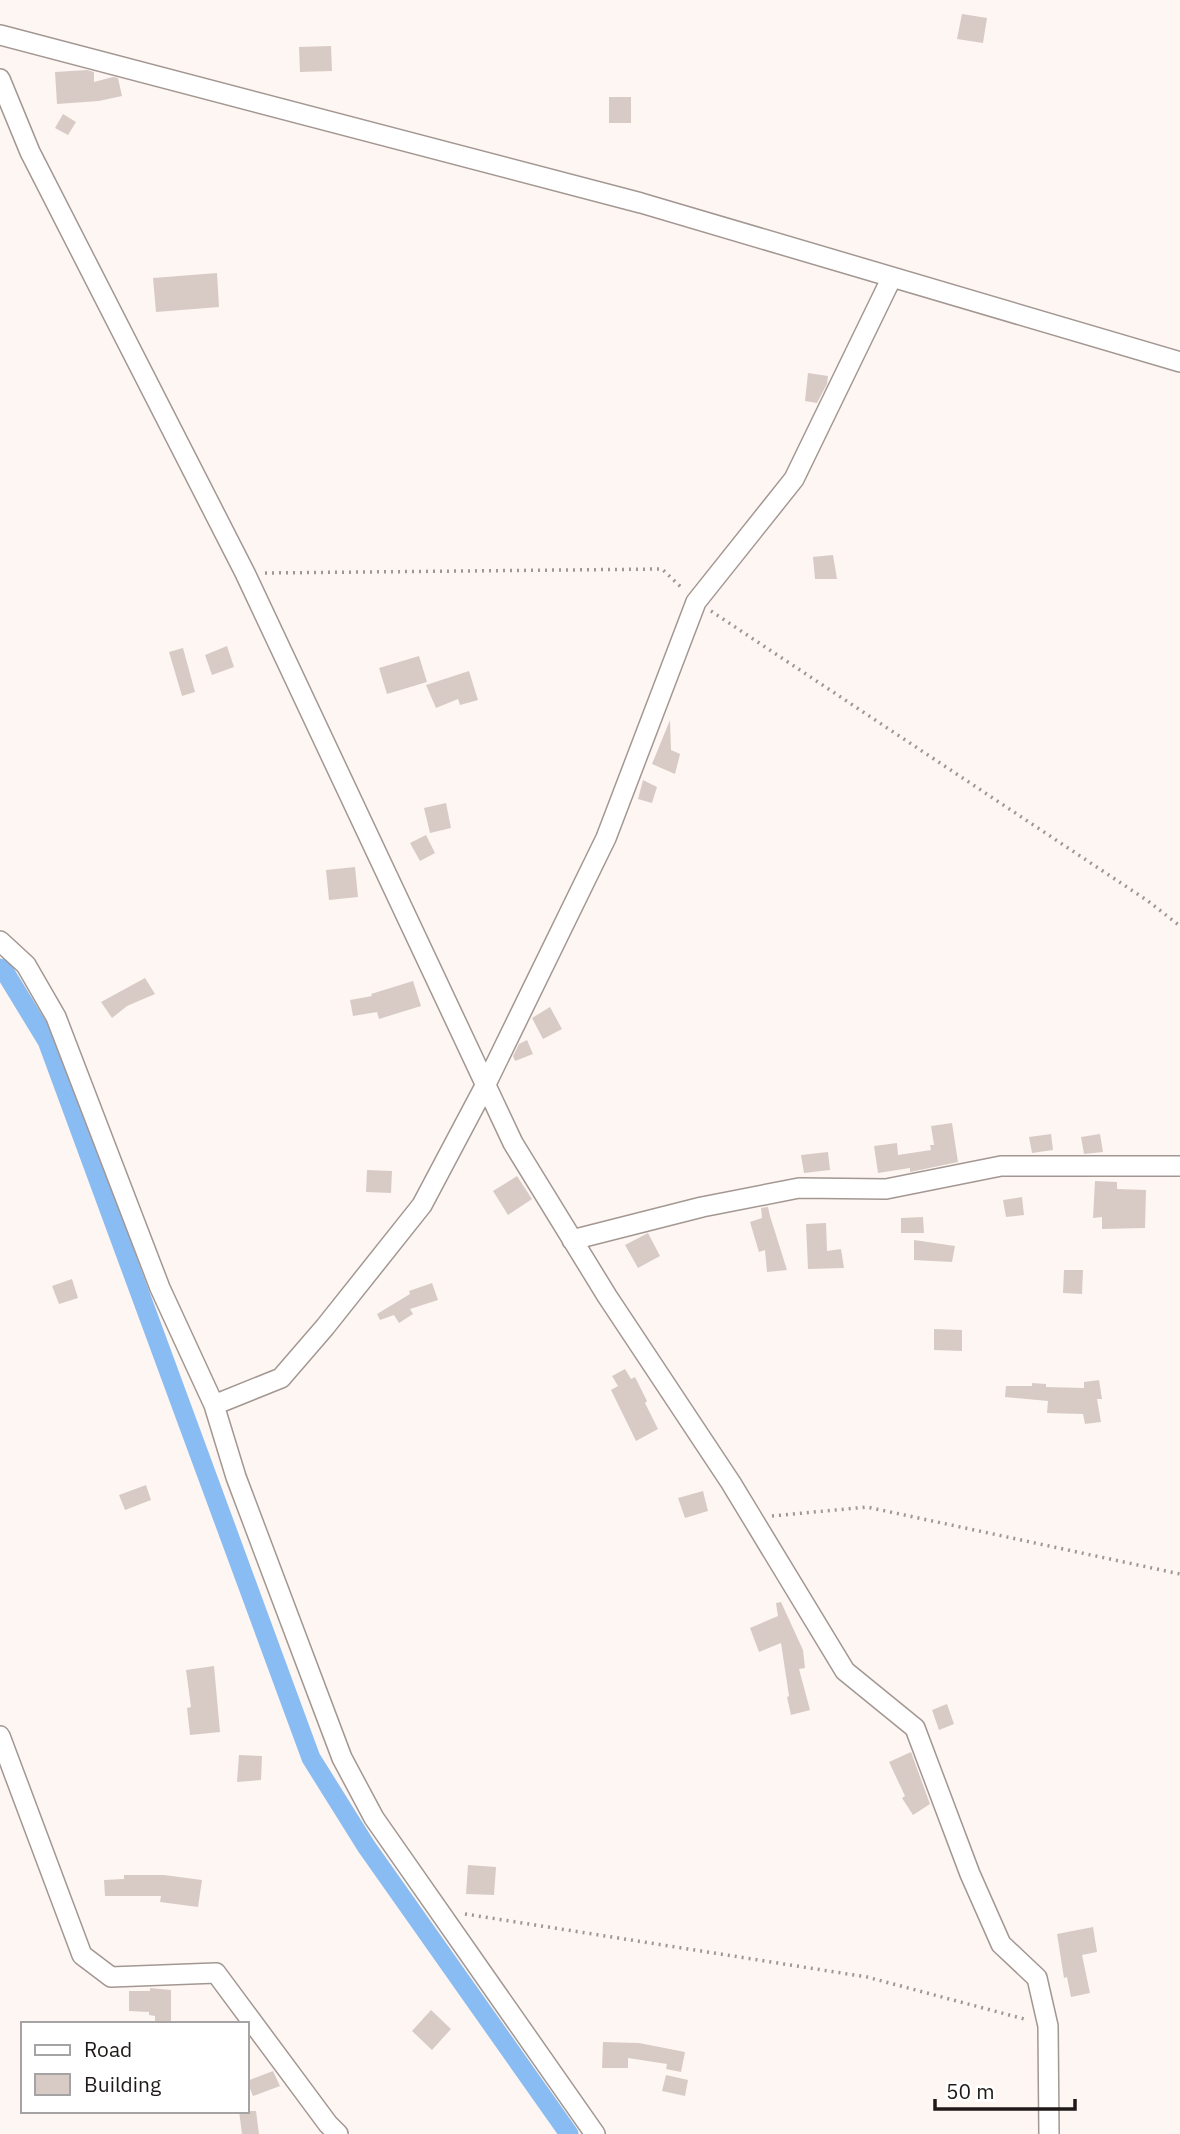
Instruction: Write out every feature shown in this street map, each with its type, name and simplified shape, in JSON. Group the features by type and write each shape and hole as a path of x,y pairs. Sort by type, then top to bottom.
{"street":[{"path":"0,35 641,203 1180,362"},
{"path":"0,79 30,152 245,573 513,1143 572,1240 752,1518 845,1671 915,1728 970,1874 1001,1944 1037,1979 1048,2026 1049,2134"},
{"path":"214,1405 281,1378 422,1205 485,1086 606,838 696,601 794,479 892,277"},
{"path":"0,941 26,965 56,1017 160,1288 214,1405 236,1477 342,1758 374,1818 595,2134"},
{"path":"572,1240 702,1207 799,1188 886,1189 1001,1166 1180,1166"},
{"path":"0,1736 82,1955 111,1977 216,1973 338,2134"}],"path":[{"path":"245,573 662,569 696,601 1148,901 1180,926"},
{"path":"752,1518 867,1507 1180,1574"},
{"path":"439,1910 867,1977 1048,2026"}],"building":[{"path":"962,14 987,18 983,43 957,39"},
{"path":"331,46 332,71 300,72 299,47"},
{"path":"55,72 94,72 94,82 118,78 122,96 99,101 57,104"},
{"path":"609,97 631,97 631,123 609,123"},
{"path":"63,114 76,122 68,135 55,128"},
{"path":"217,273 219,307 156,312 153,278"},
{"path":"808,373 828,376 817,403 805,401"},
{"path":"833,555 837,579 815,579 813,557"},
{"path":"227,646 234,667 212,675 205,655"},
{"path":"183,648 195,692 182,696 169,652"},
{"path":"419,656 427,682 387,694 379,668"},
{"path":"469,671 478,700 460,705 458,699 436,708 426,685"},
{"path":"670,720 671,750 680,754 675,774 652,764"},
{"path":"643,780 657,787 652,803 638,799"},
{"path":"446,803 451,828 430,833 424,808"},
{"path":"426,835 435,853 420,861 410,843"},
{"path":"355,867 358,897 329,900 326,870"},
{"path":"145,978 155,994 127,1006 112,1018 101,1002"},
{"path":"413,981 421,1006 379,1019 377,1012 353,1016 350,1000 372,996 371,994"},
{"path":"550,1007 562,1029 543,1039 532,1018"},
{"path":"527,1040 533,1054 515,1061 513,1056 519,1044"},
{"path":"952,1123 958,1162 910,1172 910,1168 878,1173 874,1146 897,1143 898,1155 931,1150 930,1145 934,1145 931,1126"},
{"path":"1051,1134 1053,1150 1032,1153 1029,1137"},
{"path":"1100,1134 1103,1152 1084,1154 1081,1137"},
{"path":"828,1152 830,1170 804,1173 801,1155"},
{"path":"367,1170 392,1171 391,1193 366,1192"},
{"path":"517,1176 532,1199 508,1215 493,1191"},
{"path":"1095,1181 1117,1182 1117,1189 1146,1190 1145,1228 1102,1229 1102,1217 1093,1218"},
{"path":"1022,1197 1024,1215 1006,1217 1003,1200"},
{"path":"768,1207 787,1270 767,1272 765,1250 759,1252 750,1222 762,1218 761,1208"},
{"path":"923,1217 924,1233 901,1233 901,1218"},
{"path":"826,1223 827,1251 841,1249 844,1268 808,1269 806,1224"},
{"path":"648,1233 660,1256 638,1268 625,1245"},
{"path":"914,1240 955,1246 952,1262 914,1260"},
{"path":"1064,1270 1083,1270 1082,1294 1063,1293"},
{"path":"72,1279 78,1298 59,1304 52,1286"},
{"path":"432,1283 438,1300 410,1309 413,1314 399,1323 394,1315 380,1320 377,1314 410,1294 409,1291"},
{"path":"934,1329 962,1330 962,1351 934,1350"},
{"path":"625,1369 631,1379 635,1377 658,1429 636,1441 611,1390 618,1386 612,1376"},
{"path":"1099,1380 1102,1399 1097,1399 1101,1422 1085,1424 1083,1414 1047,1413 1048,1401 1005,1397 1006,1386 1032,1386 1032,1383 1046,1384 1046,1387 1084,1388 1084,1382"},
{"path":"146,1485 151,1500 125,1510 119,1495"},
{"path":"703,1491 708,1511 685,1518 678,1498"},
{"path":"781,1602 803,1650 805,1668 799,1669 810,1710 791,1715 781,1643 759,1652 750,1628 778,1616 776,1603"},
{"path":"214,1666 220,1732 190,1735 187,1708 191,1707 186,1670"},
{"path":"947,1704 954,1724 939,1730 932,1710"},
{"path":"911,1752 930,1804 913,1815 902,1798 905,1796 889,1762"},
{"path":"239,1755 262,1756 261,1780 237,1782"},
{"path":"468,1865 496,1867 494,1895 466,1894"},
{"path":"124,1875 164,1875 202,1880 198,1907 160,1902 161,1896 105,1896 104,1880 124,1879"},
{"path":"1093,1927 1097,1952 1082,1955 1090,1993 1071,1997 1067,1977 1064,1978 1057,1934"},
{"path":"150,1988 171,1990 171,2022 155,2022 155,2016 149,2015 149,2012 129,2011 129,1991 150,1991"},
{"path":"431,2010 451,2029 432,2050 412,2031"},
{"path":"603,2042 639,2043 685,2052 681,2072 666,2069 667,2064 628,2058 628,2068 602,2068"},
{"path":"273,2071 280,2086 253,2096 248,2081"},
{"path":"666,2075 688,2080 685,2096 662,2091"},
{"path":"256,2111 259,2134 242,2134 239,2113"}],"waterway":[{"path":"0,968 47,1041 311,1758 366,1846 569,2134"}]}
